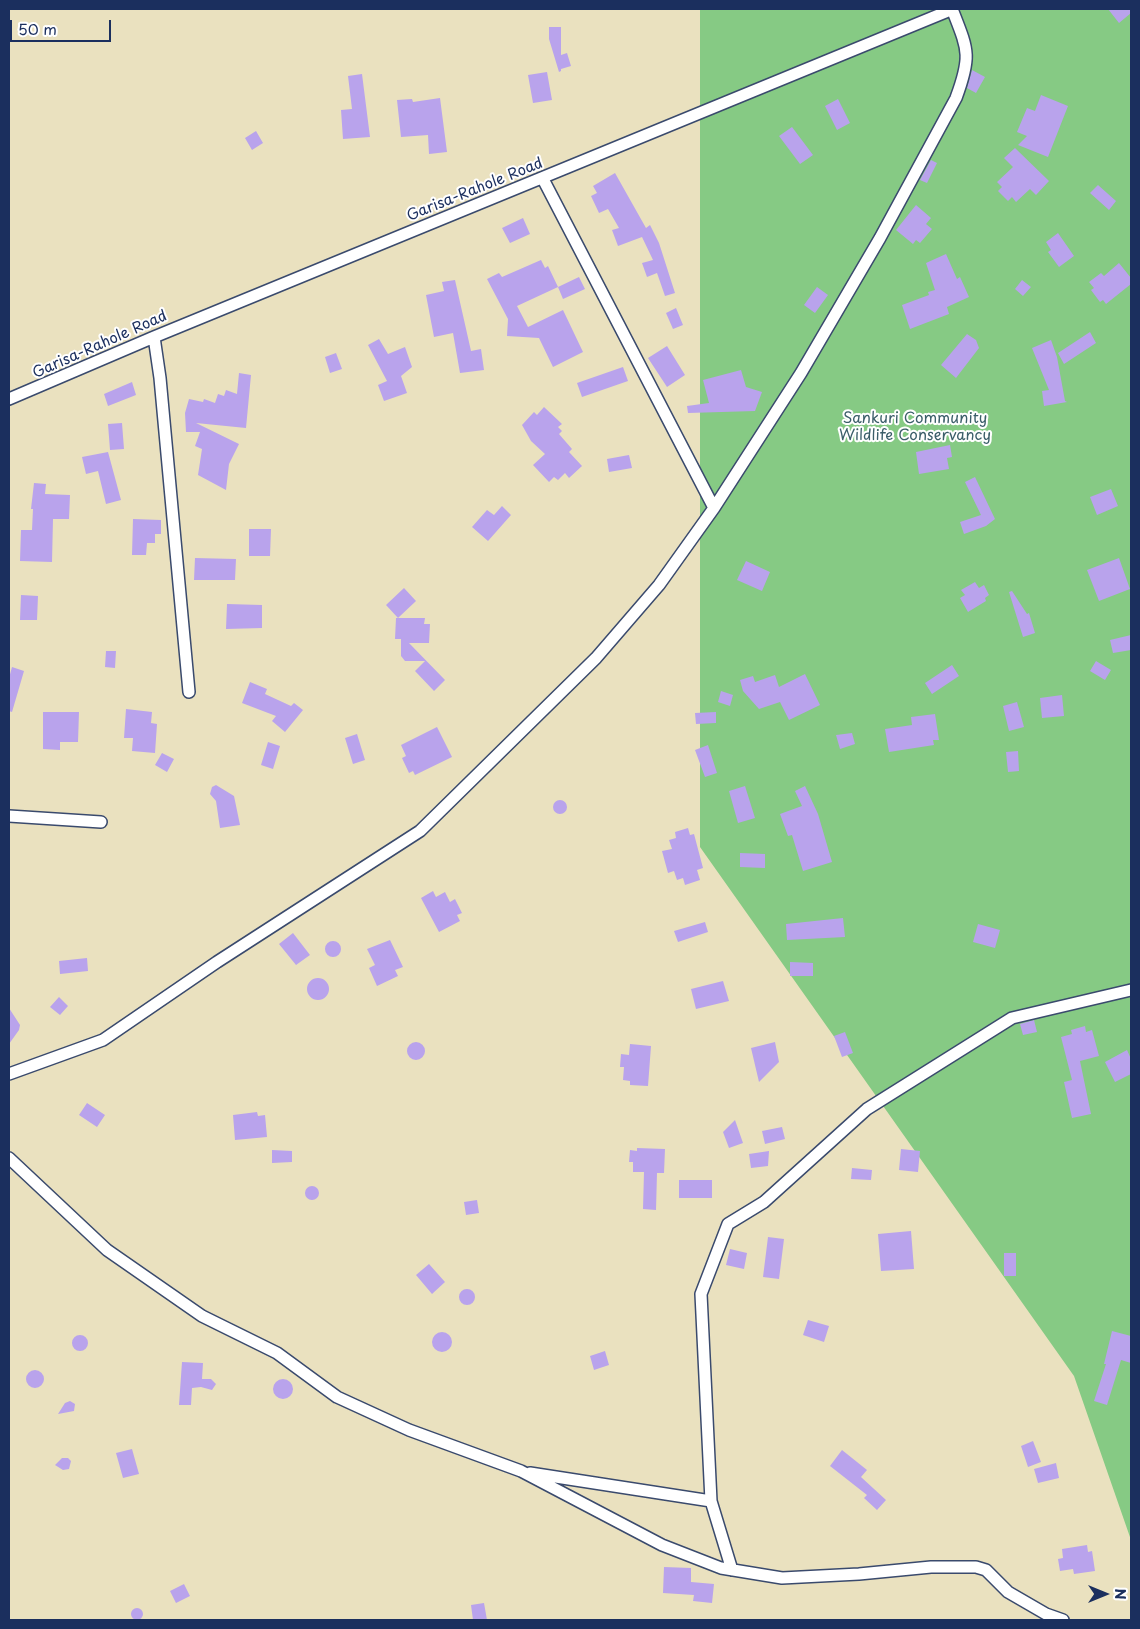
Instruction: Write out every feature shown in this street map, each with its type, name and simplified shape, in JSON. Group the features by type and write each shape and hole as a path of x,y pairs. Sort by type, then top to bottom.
{"street":[{"name":"Garisa-Rahole Road","path":"9,399 154,337 544,179 952,9"},
{"path":"9,1074 103,1040 217,962 420,832 596,658 660,585 714,508 801,374 880,238 956,98 965,73 967,49 952,9"},
{"path":"544,179 714,508"},
{"path":"154,337 164,416 189,692"},
{"path":"9,816 101,822"},
{"path":"732,1570 711,1501 701,1294 728,1224 764,1202 866,1109 1012,1018 1131,990"},
{"path":"9,1158 107,1250 202,1316 277,1352 337,1397 409,1430 521,1471 662,1545 721,1568 782,1578 859,1574 931,1567 976,1567 986,1570 1008,1592 1046,1614 1063,1620"},
{"path":"521,1471 711,1501"}],"green space":[{"name":"Sankuri Community Wildlife Conservancy","path":"700,9 1131,9 1131,1540 1074,1376 700,847"}],"building":[{"path":"1108,9 1131,9 1131,13 1119,23"},
{"path":"549,27 561,27 561,55 567,53 571,66 561,69 559,72 549,39"},
{"path":"972,70 985,77 976,93 967,88"},
{"path":"547,72 552,100 533,103 528,75"},
{"path":"362,74 370,137 343,139 341,110 352,109 348,76"},
{"path":"1041,95 1068,106 1048,157 1018,145 1027,136 1017,132 1027,108 1035,111"},
{"path":"440,98 447,152 429,154 428,135 401,137 397,100 412,99 413,102"},
{"path":"838,99 850,123 837,130 825,106"},
{"path":"792,127 813,155 800,164 779,136"},
{"path":"256,131 263,143 252,150 245,138"},
{"path":"1015,148 1049,181 1036,195 1030,189 1016,202 1012,197 1008,201 998,191 1002,187 997,182 1013,167 1004,158"},
{"path":"931,160 937,163 927,183 920,180"},
{"path":"615,173 646,228 650,225 659,243 675,293 665,296 657,273 647,277 642,263 653,260 642,237 618,246 612,230 619,228 608,209 599,213 591,196 597,193 593,186"},
{"path":"1098,185 1116,201 1109,210 1090,193"},
{"path":"916,205 931,218 926,224 932,229 920,243 916,240 913,244 896,230"},
{"path":"523,218 530,234 510,243 502,228"},
{"path":"1058,233 1074,256 1059,267 1048,252 1051,250 1046,242"},
{"path":"946,254 957,279 960,277 969,297 947,307 949,314 910,329 902,305 929,295 928,292 935,290 926,263"},
{"path":"541,260 545,268 548,266 558,287 517,306 528,327 563,310 583,352 553,367 539,338 507,336 508,319 487,279 499,273 502,277"},
{"path":"1119,263 1131,278 1131,284 1106,304 1103,300 1100,302 1091,290 1094,288 1089,282 1101,273 1104,276"},
{"path":"579,277 585,289 563,299 558,287"},
{"path":"455,280 471,351 481,349 484,370 460,373 453,333 434,337 426,295 444,291 442,282"},
{"path":"1022,280 1031,287 1023,296 1015,289"},
{"path":"817,287 828,295 815,313 804,305"},
{"path":"676,308 683,325 673,329 666,313"},
{"path":"1090,332 1096,343 1064,364 1058,353"},
{"path":"967,334 976,340 979,348 956,378 941,365"},
{"path":"379,339 388,354 405,347 412,367 401,376 407,393 384,401 378,385 387,381 368,345"},
{"path":"1051,340 1057,357 1065,401 1067,402 1044,406 1042,391 1049,390 1032,348"},
{"path":"667,346 685,375 667,387 648,358"},
{"path":"336,353 342,369 330,373 325,357"},
{"path":"623,367 628,381 582,397 577,383"},
{"path":"741,370 746,387 762,392 755,411 688,413 687,406 709,403 703,380"},
{"path":"239,373 251,375 246,428 196,423 239,444 229,464 226,490 198,475 202,449 195,446 200,432 186,432 185,413 189,399 203,402 204,399 215,403 218,394 224,396 226,390 237,394"},
{"path":"132,382 136,395 108,406 104,394"},
{"path":"544,407 562,424 558,427 562,431 559,434 572,449 569,452 582,466 569,478 565,473 558,480 554,477 549,482 533,465 545,454 531,441 522,425 534,412 537,415"},
{"path":"122,423 124,449 110,450 108,424"},
{"path":"950,445 952,457 947,458 949,469 919,474 916,452"},
{"path":"108,452 121,500 106,504 98,471 86,474 82,457"},
{"path":"629,455 632,468 609,472 607,459"},
{"path":"975,477 995,519 986,526 964,534 960,522 981,515 965,482"},
{"path":"34,483 46,484 45,494 70,495 69,519 53,519 52,562 20,561 21,530 32,530 33,509 31,509"},
{"path":"1111,489 1118,506 1097,515 1090,497"},
{"path":"502,506 511,515 488,541 472,527 487,510 494,515"},
{"path":"133,519 161,520 161,534 155,534 155,543 147,543 146,555 132,555"},
{"path":"249,529 271,529 270,556 249,556"},
{"path":"195,558 236,559 235,580 194,580"},
{"path":"1119,558 1130,589 1099,601 1087,570"},
{"path":"746,561 770,572 762,591 737,580"},
{"path":"975,582 979,588 984,585 989,595 985,598 986,601 968,612 960,598 965,595 961,590"},
{"path":"404,588 416,601 398,618 386,605"},
{"path":"1012,591 1027,614 1029,613 1035,633 1023,637 1009,592"},
{"path":"21,595 38,596 37,620 20,620"},
{"path":"227,604 262,605 262,628 226,629"},
{"path":"396,618 425,618 424,624 430,624 429,643 409,643 445,680 434,691 415,671 425,661 405,661 401,656 401,639 395,639"},
{"path":"1131,635 1131,650 1113,653 1110,640"},
{"path":"106,651 116,651 115,668 105,667"},
{"path":"1096,661 1111,670 1105,680 1090,671"},
{"path":"952,665 959,676 932,694 925,683"},
{"path":"12,667 24,671 12,712 9,711 9,678"},
{"path":"805,674 820,705 789,720 780,702 759,709 743,691 740,680 753,676 755,682 775,675 779,687"},
{"path":"250,682 267,689 265,694 291,706 294,703 303,710 285,732 272,721 276,716 242,703"},
{"path":"721,691 733,695 730,706 718,702"},
{"path":"1062,695 1064,716 1042,718 1040,698"},
{"path":"1017,702 1024,727 1009,731 1003,706"},
{"path":"126,709 152,712 151,723 157,724 155,753 132,751 133,738 124,738"},
{"path":"43,712 79,712 78,742 60,742 60,750 43,749"},
{"path":"716,712 716,723 696,724 695,713"},
{"path":"935,714 939,740 933,740 934,745 889,752 885,729 912,725 911,717"},
{"path":"437,727 452,757 415,775 413,771 409,773 402,758 406,756 401,745"},
{"path":"852,733 855,744 840,749 836,735"},
{"path":"357,734 365,760 353,764 345,738"},
{"path":"268,742 280,746 273,769 261,765"},
{"path":"708,745 717,773 705,777 695,750"},
{"path":"1018,751 1019,771 1008,772 1006,752"},
{"path":"162,753 174,759 167,772 155,765"},
{"path":"216,785 234,796 240,825 220,828 216,801 210,794 212,787"},
{"path":"745,786 755,818 738,823 729,791"},
{"path":"805,786 818,814 832,862 803,871 792,835 788,836 780,814 802,806 795,791"},
{"path":"557,800 563,800 567,807 563,814 557,814 553,810 553,804"},
{"path":"688,828 690,835 694,834 703,868 697,870 700,880 685,885 683,878 677,880 674,871 668,873 662,851 672,849 669,840 676,838 675,832"},
{"path":"740,853 765,854 765,868 740,867"},
{"path":"433,891 436,897 445,892 450,902 455,899 462,913 457,915 460,921 439,932 421,898"},
{"path":"843,918 845,937 787,940 786,924"},
{"path":"705,922 708,932 678,942 674,931"},
{"path":"978,924 1000,930 995,948 973,942"},
{"path":"293,933 310,955 296,965 279,944"},
{"path":"390,940 403,967 395,970 398,976 377,986 369,968 375,965 367,949"},
{"path":"333,941 341,949 333,957 325,949"},
{"path":"87,958 88,971 60,974 59,961"},
{"path":"790,962 813,963 813,976 790,976"},
{"path":"318,978 326,981 329,989 326,997 318,1000 310,997 307,989 310,981"},
{"path":"723,981 729,1001 696,1009 691,989"},
{"path":"59,997 68,1006 60,1015 50,1007"},
{"path":"9,1008 20,1025 19,1030 9,1044"},
{"path":"1034,1020 1037,1032 1023,1035 1020,1024"},
{"path":"1085,1026 1086,1032 1092,1030 1099,1056 1080,1061 1091,1114 1072,1118 1064,1082 1072,1080 1061,1037 1072,1034 1071,1030"},
{"path":"845,1032 853,1053 842,1057 834,1036"},
{"path":"416,1042 422,1045 425,1051 422,1057 416,1060 410,1057 407,1051 410,1045"},
{"path":"775,1042 779,1062 759,1082 751,1048"},
{"path":"630,1044 651,1046 648,1086 630,1085 630,1081 623,1080 624,1067 620,1067 621,1054 629,1055"},
{"path":"1127,1050 1131,1059 1131,1074 1115,1082 1105,1062"},
{"path":"87,1103 105,1115 97,1127 79,1115"},
{"path":"257,1112 258,1116 265,1115 267,1137 235,1140 233,1115"},
{"path":"735,1120 743,1143 729,1148 723,1132"},
{"path":"782,1127 785,1139 765,1144 762,1131"},
{"path":"637,1148 665,1149 664,1173 657,1173 656,1210 643,1209 644,1172 633,1172 633,1162 629,1162 630,1150 637,1151"},
{"path":"901,1149 920,1151 918,1172 899,1170"},
{"path":"272,1150 292,1151 292,1162 272,1163"},
{"path":"769,1151 768,1166 751,1168 749,1154"},
{"path":"852,1168 872,1170 871,1180 851,1179"},
{"path":"679,1180 712,1180 712,1198 679,1198"},
{"path":"312,1186 317,1188 319,1193 317,1198 312,1200 307,1198 305,1193 307,1188"},
{"path":"477,1200 479,1213 466,1215 464,1202"},
{"path":"911,1231 914,1269 881,1271 878,1234"},
{"path":"768,1237 784,1239 779,1279 763,1277"},
{"path":"730,1249 747,1253 744,1269 726,1265"},
{"path":"1004,1253 1016,1253 1016,1276 1004,1276"},
{"path":"429,1264 445,1282 432,1294 416,1275"},
{"path":"467,1289 473,1291 475,1297 473,1303 467,1305 461,1303 459,1297 461,1291"},
{"path":"808,1320 829,1326 824,1342 803,1335"},
{"path":"1112,1331 1131,1336 1131,1363 1121,1360 1107,1405 1094,1401 1106,1364 1104,1364"},
{"path":"442,1332 449,1335 452,1342 449,1349 442,1352 435,1349 432,1342 435,1335"},
{"path":"77,1335 83,1335 88,1340 86,1349 77,1351 72,1346 72,1340"},
{"path":"605,1351 609,1365 594,1370 590,1356"},
{"path":"182,1362 203,1363 202,1379 211,1379 216,1384 212,1390 201,1387 192,1388 191,1405 179,1405"},
{"path":"31,1370 39,1370 44,1375 42,1386 31,1388 26,1383 26,1375"},
{"path":"279,1379 287,1379 293,1385 293,1393 287,1399 279,1399 273,1393 273,1385"},
{"path":"70,1401 75,1404 74,1411 58,1414 65,1403"},
{"path":"1033,1441 1041,1462 1028,1467 1021,1446"},
{"path":"132,1449 139,1474 123,1478 116,1453"},
{"path":"842,1450 867,1470 861,1477 886,1500 877,1510 864,1498 867,1495 830,1466"},
{"path":"62,1458 68,1458 71,1461 69,1469 63,1470 55,1465"},
{"path":"1056,1463 1059,1478 1038,1483 1034,1469"},
{"path":"1087,1545 1088,1552 1092,1551 1095,1571 1074,1574 1073,1569 1060,1571 1058,1559 1063,1558 1062,1549"},
{"path":"664,1567 691,1568 691,1582 714,1584 712,1603 693,1601 694,1595 663,1593"},
{"path":"184,1584 190,1596 176,1603 170,1591"},
{"path":"484,1603 487,1620 473,1620 471,1605"},
{"path":"139,1608 142,1609 142,1619 135,1620 132,1619 131,1612 132,1609"}]}
